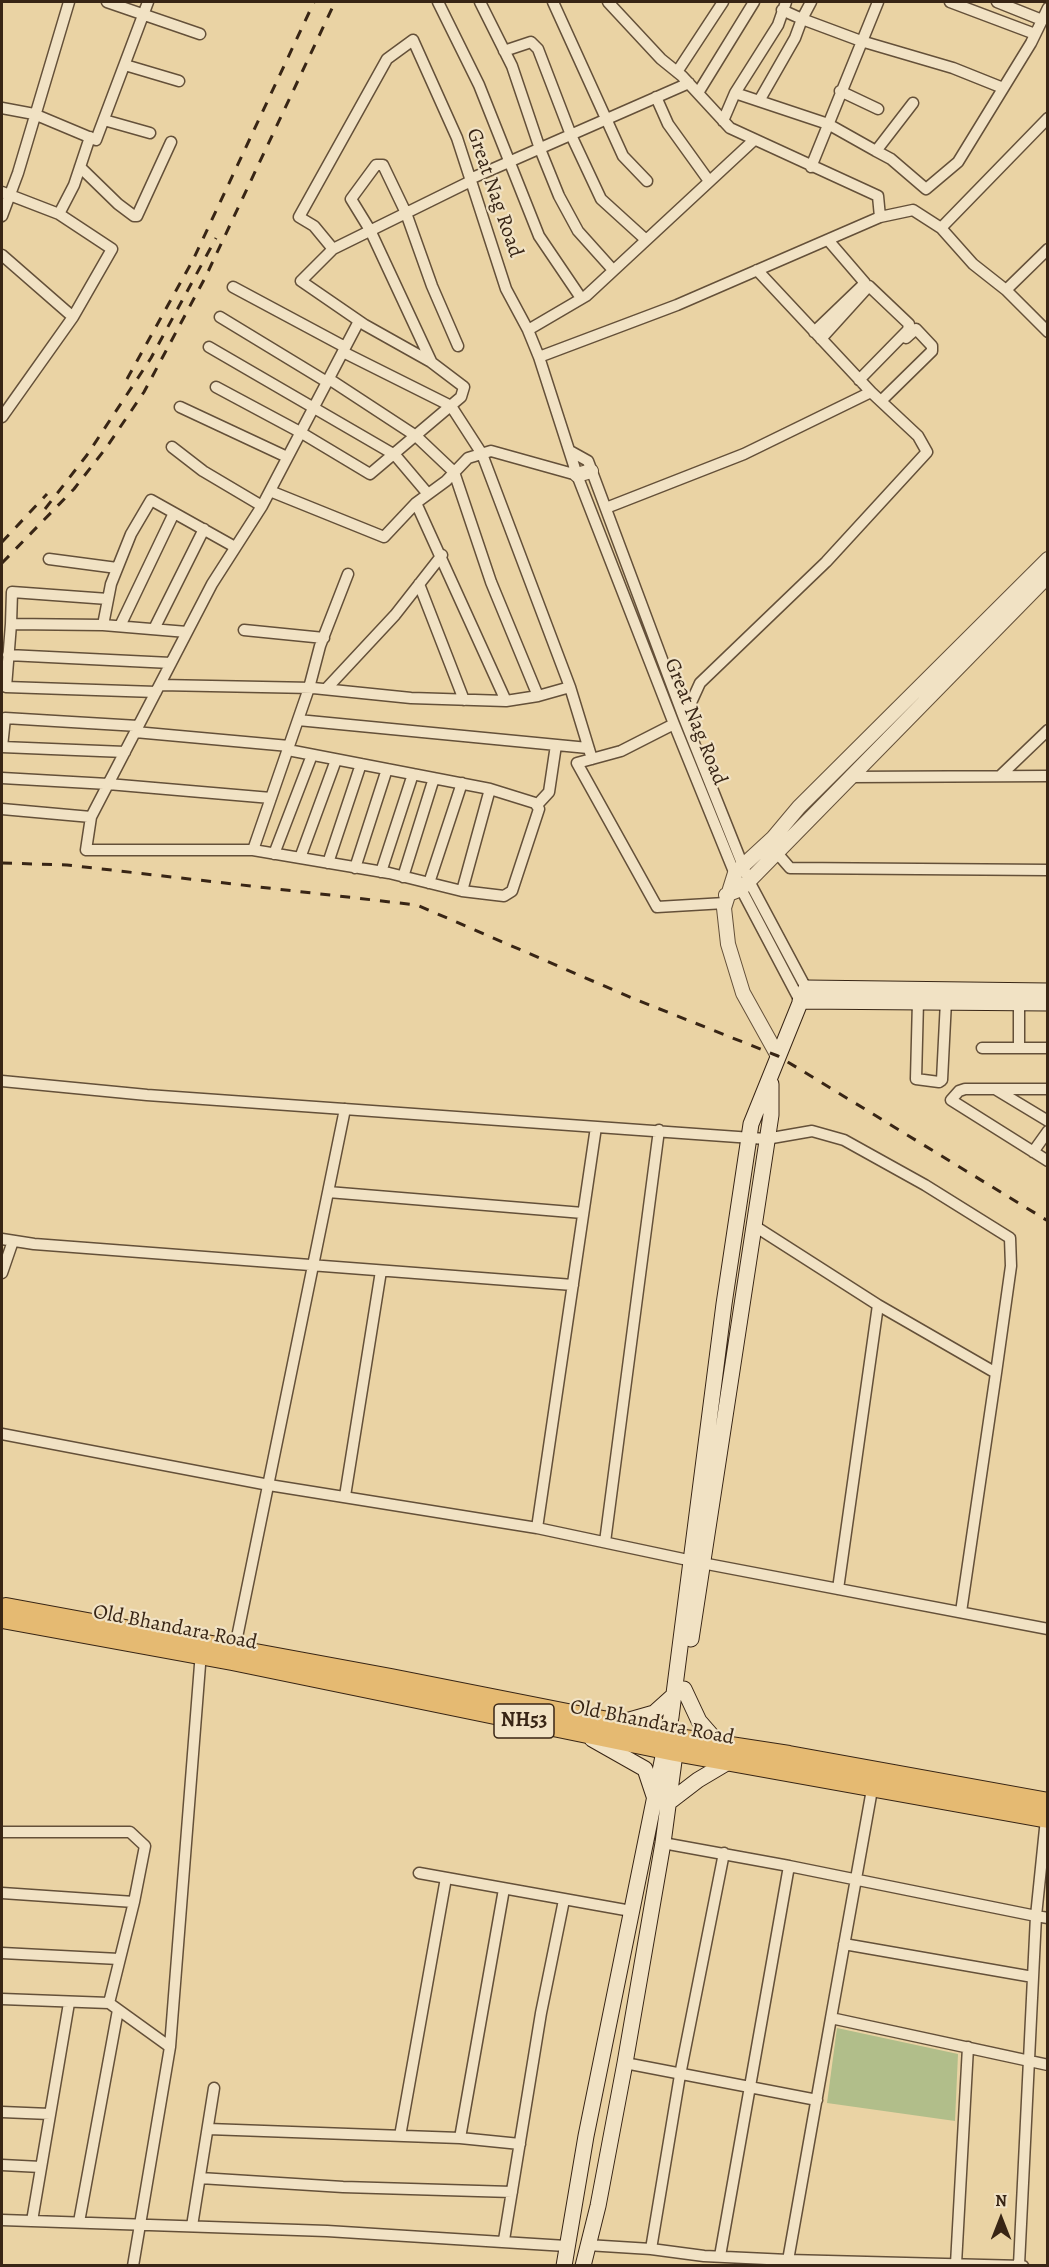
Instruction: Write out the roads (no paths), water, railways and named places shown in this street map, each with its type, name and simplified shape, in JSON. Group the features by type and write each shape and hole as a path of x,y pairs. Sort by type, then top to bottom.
{"highway":[{"name":"NH53","path":"2,1606 201,1649"},
{"name":"Old Bhandara Road","path":"2,1619 201,1649 488,1706 577,1732 672,1744 730,1761 874,1779 1047,1814"},
{"name":"NH53","path":"488,1706 619,1724 672,1744 719,1744 874,1779"}],"main road":[{"path":"803,995 1047,990"},
{"path":"803,995 918,1001 1047,1002"},
{"path":"564,2265 632,1911 661,1801 672,1744 696,1562 725,1294 741,1198 747,1137 803,995"},
{"path":"696,1562 771,1115 771,1076"},
{"path":"619,1724 654,1713 679,1692"},
{"path":"679,1692 699,1721 719,1744"},
{"path":"577,1732 615,1750 645,1769 661,1801 663,1844 598,2206 583,2265"},
{"path":"661,1801 730,1761"}],"street":[{"path":"2,216 6,193 34,114 69,2"},
{"path":"107,2 200,34"},
{"path":"2,108 34,114 96,140 148,2"},
{"path":"438,2 479,85 539,236 581,298"},
{"path":"480,2 504,51 540,149 578,231 613,270"},
{"path":"554,2 623,156 647,181"},
{"path":"608,2 661,59 689,83 730,128 753,141 878,196 880,218"},
{"path":"677,72 723,2"},
{"path":"698,93 753,2"},
{"path":"759,101 795,38 811,2"},
{"path":"811,167 878,2"},
{"path":"950,2 1035,34"},
{"path":"997,2 1042,20"},
{"path":"723,121 735,93 778,25 784,6 802,19 861,41 953,68 1003,88"},
{"path":"735,93 828,124 891,159 926,189 958,162 1035,34 1047,8"},
{"name":"Great Nag Road","path":"333,249 314,226 299,218 387,59 413,40 457,138 506,289 528,330 539,357 577,475 745,885 803,995"},
{"path":"504,51 531,42 538,49 570,135 601,199 645,239"},
{"path":"125,65 179,81"},
{"path":"216,387 300,432 370,474 461,397 465,387 431,362 359,321 301,281 333,249 370,230 508,162 689,83"},
{"path":"840,91 878,109"},
{"path":"656,97 668,124 709,181"},
{"path":"876,151 913,103"},
{"path":"941,228 1047,118"},
{"path":"104,120 150,133"},
{"path":"59,214 80,167 90,137"},
{"path":"528,330 581,298 753,141"},
{"path":"80,167 118,204 137,216 171,142"},
{"path":"431,362 370,230 351,199 365,176 376,165 383,165 406,213 432,286 458,346"},
{"path":"2,417 73,317 112,249 59,214 6,193"},
{"path":"539,357 677,305 880,218 913,210 941,228 974,264 1006,291 1047,332"},
{"path":"818,335 864,283 828,240"},
{"path":"1006,291 1047,249"},
{"path":"2,255 73,317"},
{"path":"757,270 861,382 918,436 927,452 826,562 700,683 679,721 621,751 577,764 657,907 726,899 745,885 777,853 844,773 1047,559"},
{"path":"233,286 344,350 451,406 482,454 570,687 592,759"},
{"path":"818,335 869,286 909,324 908,330 861,382"},
{"path":"220,317 416,435 454,472 491,582 538,696"},
{"path":"359,321 262,506 212,584 108,784 91,817 86,850 253,850 381,872 462,891 504,896 512,891 539,809 537,805"},
{"path":"861,382 914,330 918,331 932,346 932,351 881,401"},
{"path":"209,348 314,406 395,455 428,494"},
{"path":"606,508 744,454 871,392"},
{"path":"180,407 287,457"},
{"path":"172,447 203,471 262,506"},
{"path":"270,490 384,537 416,503 468,458 491,451 577,475 591,471"},
{"path":"570,451 588,462 679,721"},
{"path":"103,625 117,568 131,534 151,500 235,547"},
{"path":"416,503 442,555 506,701"},
{"path":"120,626 174,513"},
{"path":"154,629 204,529"},
{"path":"326,689 395,615 442,555"},
{"path":"49,559 117,568"},
{"path":"253,850 324,638 348,574"},
{"path":"778,1056 743,993 725,930 726,899 739,869 844,773 1047,576"},
{"path":"419,584 464,700"},
{"path":"108,599 12,592 6,687 309,688 411,698 506,701 538,696 570,687"},
{"path":"11,624 103,625 187,632"},
{"path":"244,630 324,638"},
{"path":"8,655 171,663"},
{"path":"125,752 2,747 5,718 137,729 288,748 336,760 490,789 537,805"},
{"path":"298,720 588,748"},
{"path":"1000,776 1047,730"},
{"path":"537,805 549,792 556,744"},
{"path":"274,854 312,755"},
{"path":"300,858 336,760"},
{"path":"328,863 361,764"},
{"path":"355,868 387,769"},
{"path":"844,773 1047,776"},
{"path":"381,872 413,774"},
{"path":"2,778 108,784 271,798"},
{"path":"403,877 434,778"},
{"path":"429,883 462,783"},
{"path":"462,891 490,789"},
{"path":"2,808 91,817"},
{"path":"769,842 790,868 1047,870"},
{"path":"918,1001 916,1079 939,1082 942,1080 946,1001"},
{"path":"1019,1002 1019,1047"},
{"path":"982,1048 1047,1048"},
{"path":"2,1082 766,1139 812,1131 844,1140 925,1185 1010,1238 1011,1266 961,1612"},
{"path":"994,1089 1047,1121"},
{"path":"1047,1089 959,1091 951,1100 1047,1161"},
{"path":"233,1655 345,1109"},
{"path":"537,1528 596,1126"},
{"path":"604,1542 659,1130"},
{"path":"1033,1152 1047,1131"},
{"path":"328,1191 583,1213"},
{"path":"753,1226 878,1305 996,1373"},
{"path":"2,1273 7,1240 573,1285"},
{"path":"345,1496 381,1271"},
{"path":"838,1589 878,1305"},
{"path":"2,1434 269,1485 537,1528 696,1562 1047,1629"},
{"path":"134,2265 170,2047 201,1649"},
{"path":"787,2263 874,1779"},
{"path":"1019,2265 1033,1977 1042,1917 1047,1814"},
{"path":"2,1832 130,1832 145,1846 120,1959 79,2222"},
{"path":"663,1844 855,1878 1042,1917"},
{"path":"651,2249 680,2075 724,1853"},
{"path":"720,2256 789,1866"},
{"path":"419,1873 632,1911"},
{"path":"400,2136 446,1878"},
{"path":"460,2138 504,1889"},
{"path":"2,1893 134,1902"},
{"path":"504,2240 541,2013 564,1900"},
{"path":"844,1944 1033,1977"},
{"path":"2,1953 120,1959"},
{"path":"2,1999 114,2006 170,2047"},
{"path":"32,2221 69,2003"},
{"path":"831,2018 1047,2065"},
{"path":"956,2264 968,2048"},
{"path":"625,2062 680,2075 817,2100"},
{"path":"192,2226 214,2088"},
{"path":"2,2112 50,2114"},
{"path":"208,2129 460,2138 520,2144"},
{"path":"2,2165 42,2167"},
{"path":"200,2178 343,2187 512,2192"},
{"path":"2,2220 504,2240 566,2246"},
{"path":"587,2245 787,2263 1023,2265"}],"railway":[{"path":"127,379 193,260 314,2"},
{"path":"2,563 74,489 106,448 144,392 206,276 335,2"},
{"path":"45,509 87,455 151,358 216,238"},
{"path":"2,542 47,494"},
{"path":"2,863 67,865 417,905 632,998 778,1056 1048,1221"}]}
